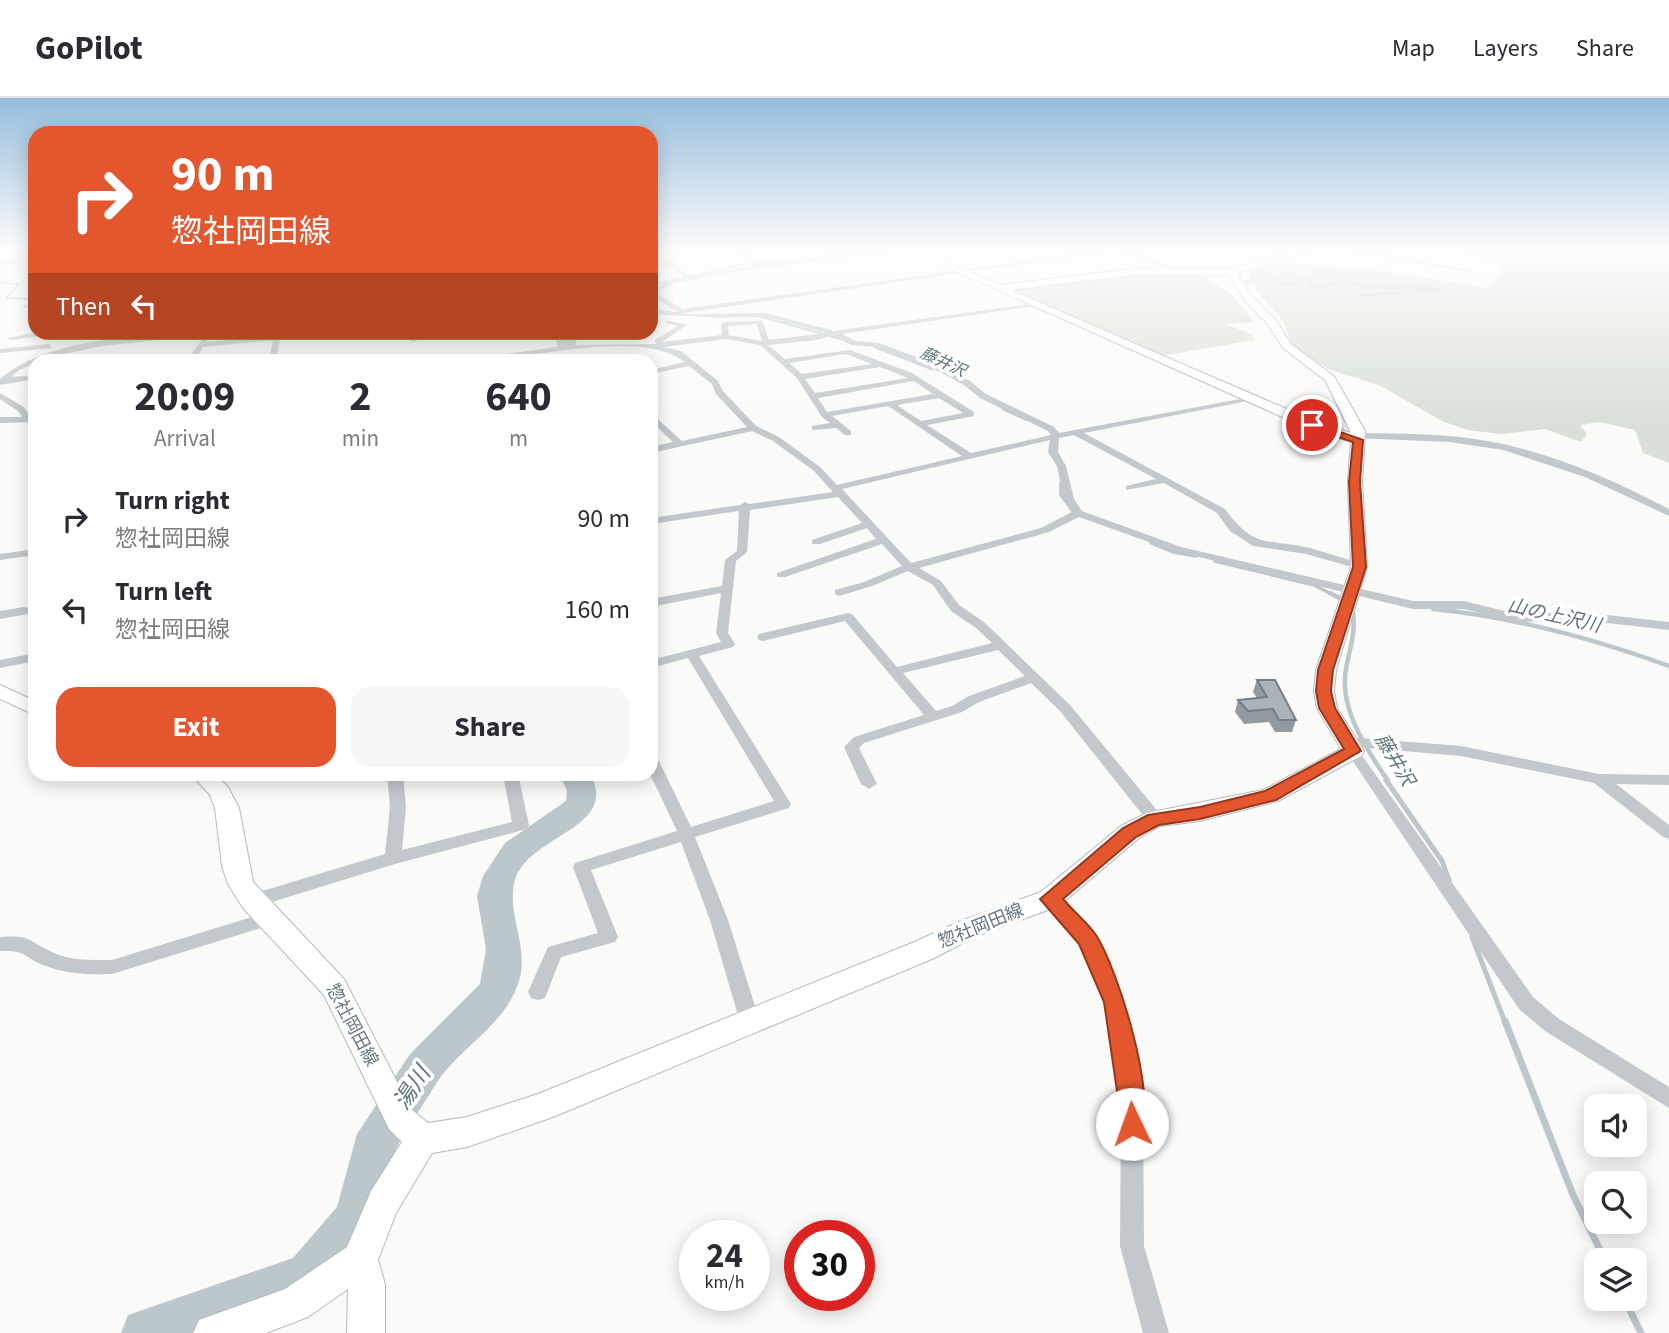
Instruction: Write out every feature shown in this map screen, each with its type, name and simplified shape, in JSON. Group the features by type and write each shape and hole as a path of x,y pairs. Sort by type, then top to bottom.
{"main road":[{"path":"1045,309 1312,425 1358,438"},
{"path":"1260,309 1287,346 1330,378 1358,438 1355,482 1359,566 1326,670 1324,691 1327,708 1350,747"},
{"path":"0,691 28,705"},
{"name":"惣社岡田線","path":"209,781 220,792 227,808 235,866 260,910 334,987 400,1119 422,1139 467,1132 541,1107 970,928 1050,899 1130,832 1155,819 1200,813 1270,796 1350,747"},
{"path":"212,1333 295,1304 360,1260 383,1203 403,1165 422,1139"},
{"path":"360,1260 366,1284 366,1333"}],"street":[{"path":"678,309 682,311 700,309"},
{"path":"524,354 574,347 653,346 726,337 764,343 1003,309"},
{"path":"658,312 710,316 766,315 943,370 983,396 1051,429 1056,436 1053,452 1062,461 1070,505 1075,514 1178,549 1413,605 1464,605 1517,618 1581,616 1669,626"},
{"path":"653,346 684,325 658,321"},
{"path":"726,337 723,324 760,322 764,343 781,362 800,377 825,415 848,433"},
{"path":"11,338 28,336"},
{"path":"806,339 829,355"},
{"path":"39,354 55,340"},
{"path":"0,351 139,340"},
{"path":"195,354 204,340"},
{"path":"201,345 238,340"},
{"path":"560,340 561,349"},
{"path":"572,354 574,340"},
{"path":"653,346 670,349 690,363 715,383 719,392 753,428 776,439 817,469 909,567 937,583 955,608 1001,645 1065,708 1155,819"},
{"path":"781,362 846,352 914,379 971,414 919,424"},
{"path":"0,382 10,370 28,360"},
{"path":"2,363 10,370"},
{"path":"658,370 690,363"},
{"path":"800,377 881,365"},
{"path":"0,382 28,378"},
{"path":"813,396 914,379"},
{"path":"0,395 16,404 28,416"},
{"path":"825,415 940,395"},
{"path":"658,520 745,505 794,502 1056,436 1253,398"},
{"path":"890,404 970,457"},
{"path":"0,420 28,419"},
{"path":"658,423 679,443"},
{"path":"815,428 836,425"},
{"path":"658,448 753,428"},
{"path":"1075,432 1221,511 1234,529 1257,544 1307,551 1359,566"},
{"path":"1358,438 1412,437 1504,446 1616,486 1669,513"},
{"path":"1129,488 1165,480"},
{"path":"658,662 729,644 722,633 731,560 742,552 745,505"},
{"path":"839,592 909,567 1045,530 1075,514"},
{"path":"816,542 869,524"},
{"path":"781,575 883,540"},
{"path":"0,557 28,553"},
{"path":"658,602 728,589"},
{"path":"0,615 24,611"},
{"path":"763,637 848,617 933,717"},
{"path":"896,671 1001,645"},
{"path":"538,992 554,952 609,937 582,867 783,804 691,653"},
{"path":"0,664 28,658"},
{"path":"869,784 851,747 859,740 933,717 1032,678"},
{"path":"1350,747 1461,751 1526,762 1599,779 1669,780"},
{"path":"1350,747 1526,1003 1552,1025 1669,1098"},
{"path":"658,772 687,832 728,940 750,1022"},
{"path":"1599,779 1669,833"},
{"path":"393,858 398,807 396,781"},
{"path":"0,944 22,943 49,960 89,968 112,967 393,858 521,825 512,781"},
{"path":"1050,899 1088,939 1115,1002 1132,1100 1132,1246 1156,1333"}],"shaded area":[{"path":"1050,309 1243,309 1254,322 1225,324 1251,334 1254,340 1161,356"},
{"path":"1272,309 1669,309 1669,463 1643,453 1635,430 1600,422 1580,425 1587,434 1581,442 1545,429 1501,434 1468,430 1442,421 1379,385 1331,370 1293,348 1283,321"}],"building":[{"path":"1257,680 1275,680 1296,720 1279,720 1273,709 1248,711 1238,700 1267,697"}],"waterway":[{"name":"藤井沢","path":"658,313 728,317"},
{"name":"藤井沢","path":"762,317 841,339"},
{"name":"藤井沢","path":"837,337 853,344"},
{"name":"湯川","path":"566,340 567,344"},
{"name":"藤井沢","path":"875,347 932,369"},
{"name":"藤井沢","path":"1003,409 1027,420"},
{"name":"藤井沢","path":"1061,482 1061,495 1075,514"},
{"name":"藤井沢","path":"1151,543 1173,552 1196,556"},
{"name":"藤井沢","path":"1215,561 1314,585 1333,595"},
{"name":"藤井沢","path":"1330,593 1343,600"},
{"name":"藤井沢","path":"1352,608 1353,634 1345,691 1358,732 1388,781"},
{"name":"山の上沢川","path":"1433,609 1494,617 1553,630 1669,666"},
{"name":"藤井沢","path":"1386,780 1442,861 1449,880"},
{"name":"湯川","path":"146,1333 309,1277 359,1217 362,1191 373,1149 424,1067 491,1000 497,990 504,960 503,938 494,896 500,876 516,851 527,841 578,808 583,795 578,781"},
{"name":"藤井沢","path":"1472,937 1505,1022"},
{"name":"藤井沢","path":"1505,1021 1573,1195 1599,1248"},
{"name":"藤井沢","path":"1630,1311 1641,1333"}],"route":[{"path":"1132,1124 1132,1100 1115,1002 1088,939 1050,899 1130,832 1155,819 1247,804 1270,796 1353,751 1327,708 1324,691 1326,670 1359,567 1355,482 1358,440 1312,425"}]}
